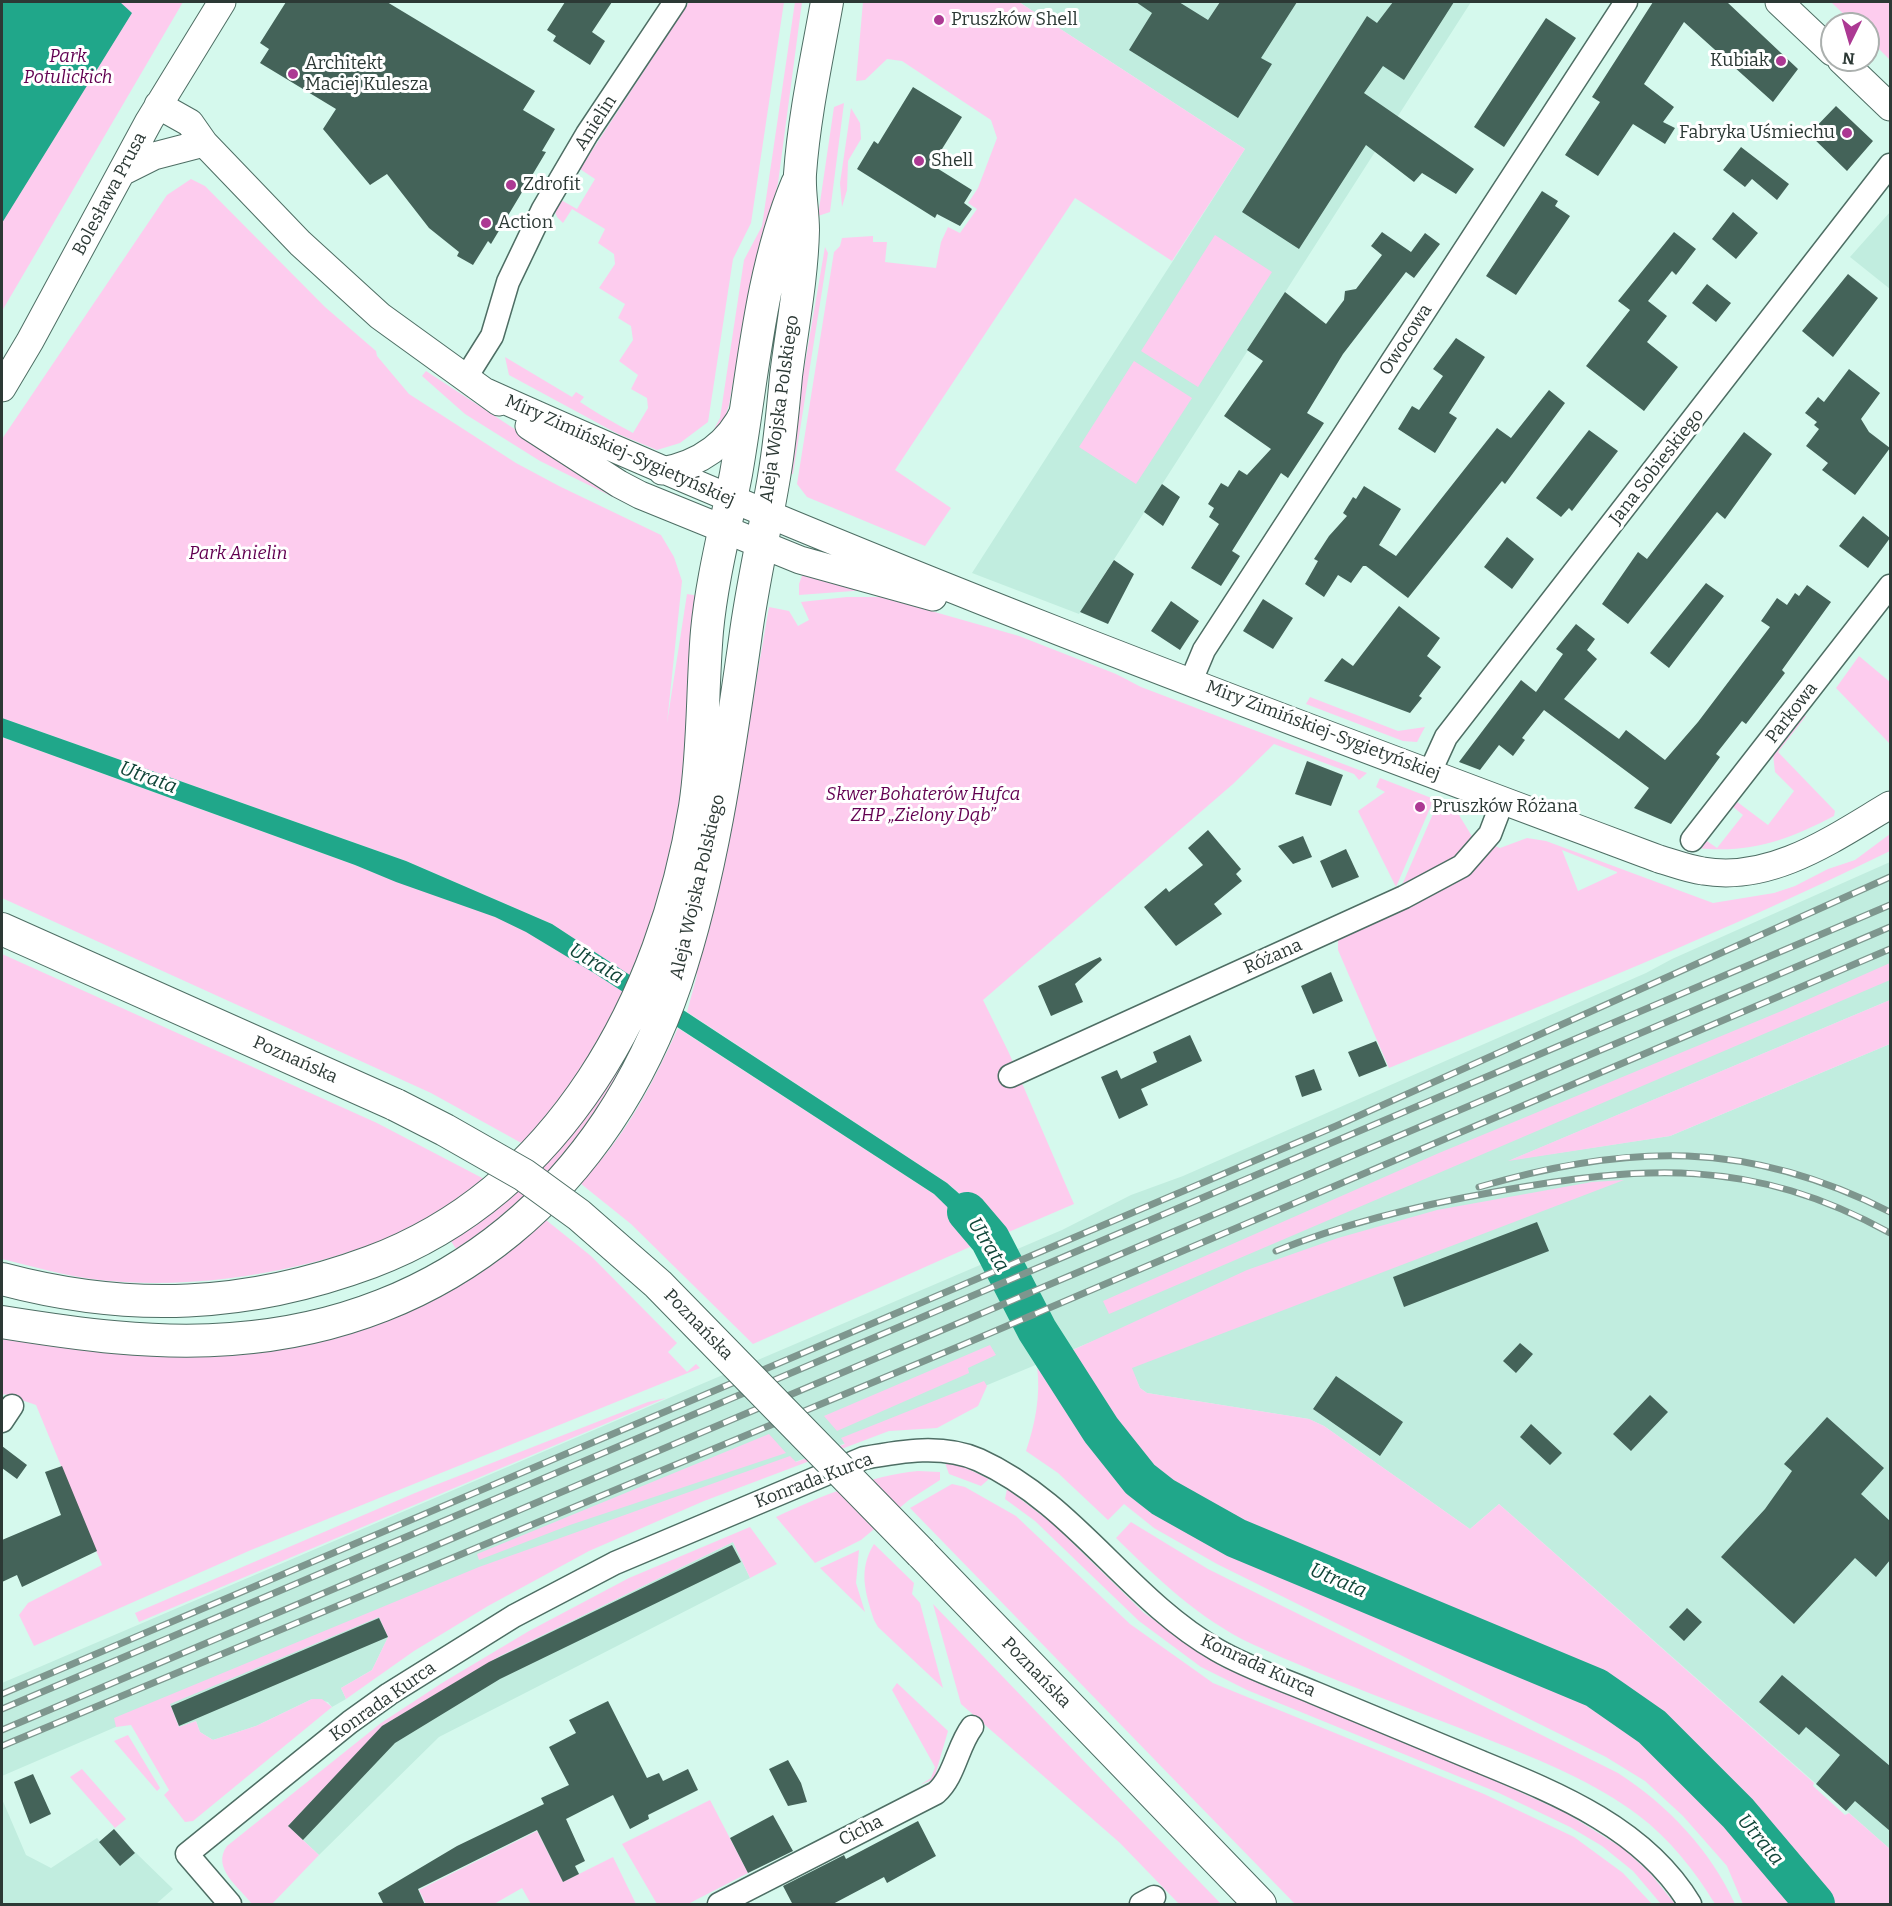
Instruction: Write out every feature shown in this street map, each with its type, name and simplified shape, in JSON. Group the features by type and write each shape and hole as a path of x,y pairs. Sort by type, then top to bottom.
{"main road":[{"name":"Aleja Wojska Polskiego","path":"2,1322 148,1340 228,1340 311,1327 352,1316 432,1283 498,1240 563,1181 607,1125 638,1073 644,1024 697,905 728,756 760,544 774,478 803,232 800,177 827,2"},
{"name":"Aleja Wojska Polskiego","path":"666,971 695,806 707,630 766,282 780,224 800,177"},
{"name":"Poznańska","path":"2,929 396,1105 446,1130 524,1175 588,1222 658,1284 1260,1905"},
{"name":"Aleja Wojska Polskiego","path":"2,1279 102,1298 161,1302 209,1300 295,1287 396,1252 447,1224 494,1189 558,1125 599,1073 644,1024"}],"street":[{"name":"Bolesława Prusa","path":"2,388 30,341 158,105 222,2"},
{"name":"Anielin","path":"476,385 508,282 543,209 587,134 675,2"},
{"name":"Owocowa","path":"1191,681 1203,650 1626,2"},
{"path":"1779,2 1820,41"},
{"path":"1854,72 1890,107"},
{"name":"Miry Zimińskiej-Sygietyńskiej","path":"158,105 190,123 204,143 300,243 372,309 536,431 619,484 727,514 766,514 1020,616 1659,859 1704,872 1738,872 1780,864 1815,849 1890,806"},
{"path":"122,172 154,156 204,143"},
{"name":"Jana Sobieskiego","path":"1430,772 1446,737 1890,165"},
{"name":"Miry Zimińskiej-Sygietyńskiej","path":"476,385 662,471 727,514 760,544 843,574 1020,616"},
{"path":"662,471 689,464 713,450 733,430 746,405"},
{"name":"Parkowa","path":"1692,840 1890,586"},
{"name":"Różana","path":"1010,1076 1404,897 1457,869 1485,841 1503,800"},
{"name":"Konrada Kurca","path":"230,1905 187,1854 350,1722 389,1694 514,1616 615,1563 864,1458 903,1451 942,1451 977,1459 1025,1486 1049,1504 1156,1606 1217,1650 1521,1778 1601,1818 1657,1863 1690,1905"},
{"name":"Cicha","path":"719,1905 936,1793 947,1780 963,1739 972,1727"}],"shaded area":[{"path":"1019,2 1471,2 1079,614 972,573 1245,149"},
{"path":"1890,212 1890,289 1850,257"},
{"path":"1890,862 1890,1000 1511,1160 1670,1136 1890,1044 1890,1849 1499,1504 1470,1529 1324,1426 1309,1419 1147,1393 1140,1388 1115,1332 867,1435 380,1617 388,1637 372,1670 341,1688 346,1699 332,1707 328,1702 312,1699 256,1726 213,1740 200,1732 196,1721 179,1727 169,1704 2,1776 2,1683 1062,1230 1131,1195 1183,1176 1646,973 1672,959"},
{"path":"733,1542 750,1578 439,1737 319,1855 288,1826 384,1725 500,1656"},
{"path":"2,1799 26,1855 51,1868 97,1838 120,1865 135,1852 173,1889 156,1904 2,1904"}],"green space":[{"name":"Park Potulickich","path":"2,2 183,2 2,311"},
{"path":"689,2 784,2 751,223 733,259 708,422 680,443 657,450 618,434 509,375 505,357 572,397 576,392 584,397 580,402 633,433 648,408 647,398 631,389 638,375 619,361 633,340 631,326 618,318 625,304 599,288 615,264 614,254 598,243 605,229 572,209 563,223 555,212 561,200 577,209 595,179 580,169"},
{"path":"795,2 802,2 778,183 740,342 729,405 725,417 711,435 720,418 744,260 762,226"},
{"path":"863,2 1019,2 1245,149 1172,261 1075,198 895,470 951,508 925,546 807,497 797,484 834,252 840,246 842,238 873,236 873,242 887,242 885,262 936,268 941,242 948,227 960,233 977,209 968,203 978,188 997,138 991,120 902,61 887,59 865,80 856,81"},
{"path":"1831,2 1890,2 1890,60 1880,50 1880,12 1841,12"},
{"path":"844,103 830,212 818,216 834,107"},
{"path":"851,108 860,123 861,139 848,161 847,190 842,207 840,183"},
{"name":"Park Anielin","path":"191,179 205,186 325,307 376,351 377,356 409,394 516,463 661,535 674,557 682,581 667,723 687,594 699,596 685,788 668,882 631,977 552,924 406,861 2,718 2,439 167,195"},
{"path":"1215,235 1272,272 1198,387 1141,351"},
{"path":"825,247 828,253 793,474 786,474"},
{"path":"1134,361 1192,398 1136,484 1079,447"},
{"path":"426,371 539,445 681,525 625,503 540,461 465,414 422,376"},
{"path":"805,568 880,589 799,595 799,584"},
{"name":"Skwer Bohaterów Hufca ZHP „Zielony Dąb”","path":"847,597 882,597 1019,636 1116,674 1141,687 1367,773 1359,780 1354,774 1274,744 1233,784 983,1000 1009,1053 1074,1204 997,1237 973,1205 947,1183 687,1012 697,975 695,972 751,711 769,607 789,611 798,626 809,620 801,602"},
{"path":"1859,656 1890,682 1890,744 1836,688"},
{"path":"1310,697 1398,731 1425,727 1417,742 1403,741 1306,704"},
{"path":"1801,715 1806,716 1778,752 1835,811 1834,816 1798,833 1747,848 1710,849 1689,847 1682,834 1703,807 1705,811 1704,839 1717,848 1743,815 1732,806 1736,801 1768,825 1794,791 1775,772 1773,754"},
{"path":"2,737 472,907 525,930 624,992 597,1051 525,1145 431,1093 2,898"},
{"path":"1380,778 1434,799 1396,887 1358,811 1385,792 1376,787"},
{"path":"1439,800 1456,810 1473,838 1466,852 1402,885"},
{"path":"1890,834 1890,851 1767,909 1642,964 1389,1068 1338,950 1338,935 1464,872 1483,860 1495,846 1500,848 1527,838 1546,841 1713,903 1774,893 1795,886 1828,869 1855,860","holes":["1562,850 1617,872 1578,891"]},
{"path":"2,954 377,1123 486,1180 441,1213 396,1235 356,1250 271,1272 227,1279 141,1283 87,1278 2,1259"},
{"path":"1890,963 1890,980 1109,1314 1103,1301 1439,1153 1784,1010"},
{"path":"1890,1000 1890,1044 1670,1136 1508,1161"},
{"path":"678,1028 934,1194 981,1242 753,1344 631,1224 580,1183 611,1148 624,1129 658,1070"},
{"path":"636,1041 599,1117 523,1204 458,1252 449,1238 615,1071"},
{"path":"1624,1180 1132,1368 1140,1388 1147,1393 1309,1419 1324,1426 1470,1529 1499,1504 1814,1783 1813,1786 1845,1815 1849,1813 1890,1849 1890,1904 1826,1904 1751,1813 1691,1749 1657,1719 1617,1692 1560,1662 1244,1533 1199,1510 1165,1489 1142,1469 1116,1438 1062,1355 1247,1270 1338,1238 1437,1210 1592,1182"},
{"path":"546,1220 591,1256 677,1343 668,1352 687,1372 696,1364 700,1368 251,1550 34,1646 19,1615 28,1603 102,1565 36,1405 4,1394 2,1397 2,1339 115,1353 229,1354 308,1342 499,1255"},
{"path":"990,1345 996,1355 968,1368 969,1373 837,1431 824,1416"},
{"path":"1047,1362 1084,1423 1105,1452 1138,1489 1160,1506 1219,1542 1604,1704 1661,1746 1687,1771 1736,1823 1805,1904 1743,1904 1727,1866 1683,1816 1645,1781 1606,1757 1217,1564 1154,1528 1124,1504 1108,1520 1058,1473 1026,1451 1036,1410 1037,1366"},
{"path":"984,1381 987,1386 978,1406 937,1428 889,1431 704,1501 589,1551 488,1606 414,1651 346,1699 341,1688 372,1670 388,1637 379,1617 170,1704 179,1727 196,1721 200,1732 213,1740 256,1726 312,1699 322,1699 332,1707 193,1821 185,1822 164,1795 169,1790 131,1725 116,1727 114,1718 479,1567 790,1456 796,1462 845,1444 841,1438"},
{"path":"666,1398 139,1622 135,1613 415,1493 648,1402"},
{"path":"769,1434 786,1453 570,1525 479,1560 477,1554"},
{"path":"945,1463 964,1467 989,1479 981,1486 949,1474"},
{"path":"918,1471 940,1472 940,1480 909,1500 861,1540 815,1563 776,1517 863,1482"},
{"path":"952,1484 965,1487 1016,1516 1130,1624 1213,1683 1484,1794 1574,1837 1623,1873 1652,1904 1295,1904 910,1508"},
{"path":"1007,1489 1052,1523 1144,1613 1220,1666 1472,1770 1566,1813 1624,1849 1650,1873 1675,1904 1661,1904 1633,1871 1602,1846 1570,1827 1499,1793 1247,1690 1201,1667 1139,1621 1035,1521 1005,1499"},
{"path":"1131,1522 1208,1569 1618,1773 1654,1800 1686,1831 1714,1866 1735,1904 1715,1904 1690,1868 1661,1834 1622,1803 1587,1783 1511,1749 1281,1657 1214,1623 1163,1583 1116,1538"},
{"path":"750,1527 777,1564 750,1578 733,1542 500,1656 384,1725 288,1826 319,1855 272,1904 252,1904 224,1870 223,1854 227,1846 381,1723 442,1683 529,1631 629,1578"},
{"path":"874,1544 914,1583 912,1594 920,1603 943,1688 878,1627 874,1620 866,1591 865,1572 866,1563"},
{"path":"859,1550 856,1583 865,1612 820,1568"},
{"path":"933,1604 1221,1904 1179,1904 1120,1843 961,1704"},
{"path":"897,1683 948,1731 934,1779 920,1785 931,1778 935,1767 892,1690"},
{"path":"128,1735 160,1788 157,1791 114,1741"},
{"path":"82,1769 126,1819 115,1828 70,1777"},
{"path":"710,1800 748,1873 688,1904 657,1904 622,1844"},
{"path":"537,1831 563,1882 613,1857 636,1904 531,1904 522,1888 494,1904 426,1904 419,1890"}],"water":[{"path":"2,2 120,2 132,13 2,223"},
{"path":"2,718 406,861 552,924 947,1183 988,1224 1005,1255 991,1261 979,1238 934,1194 594,973 526,932 495,917 2,737"}],"building":[{"path":"286,2 387,2 535,91 523,110 555,129 542,151 546,152 491,244 488,241 473,265 457,256 459,252 429,228 387,174 370,185 323,129 336,109 260,63 269,49 260,43"},
{"path":"565,2 612,2 592,32 605,41 590,65 553,41 556,36 547,30"},
{"path":"1136,2 1179,2 1208,20 1220,2 1297,2 1261,58 1272,64 1238,118 1129,50 1152,13"},
{"path":"1393,2 1454,2 1404,80 1383,66 1364,93 1474,169 1456,194 1422,173 1414,182 1366,145 1299,249 1242,212 1367,16 1377,23"},
{"path":"1653,2 1727,2 1798,69 1773,102 1684,22 1644,84 1674,107 1663,122 1675,128 1665,144 1633,124 1598,176 1565,155 1600,102 1592,97"},
{"path":"1546,18 1576,38 1504,147 1474,127"},
{"path":"913,87 962,117 932,165 972,190 964,203 972,209 960,226 937,214 935,218 857,169 874,141 878,144"},
{"path":"1836,106 1873,141 1847,171 1809,134"},
{"path":"1741,147 1789,184 1777,200 1752,179 1745,187 1723,170"},
{"path":"1542,191 1558,201 1555,206 1570,216 1516,295 1486,276"},
{"path":"1733,212 1758,233 1736,259 1712,239"},
{"path":"1382,232 1411,252 1425,233 1440,244 1414,278 1406,272 1343,354 1307,413 1324,423 1288,478 1281,473 1232,551 1240,556 1221,586 1191,568 1219,524 1209,517 1214,508 1208,504 1221,483 1228,487 1239,470 1247,475 1271,449 1224,416 1263,361 1247,350 1285,292 1326,324 1344,300 1345,291 1356,289 1382,255 1371,246"},
{"path":"1674,232 1696,249 1676,275 1672,271 1648,301 1667,316 1647,342 1678,367 1644,411 1586,366 1630,310 1618,301"},
{"path":"1848,274 1878,298 1833,357 1802,331"},
{"path":"1707,284 1731,303 1716,322 1692,303"},
{"path":"1456,338 1485,357 1449,413 1457,418 1435,453 1398,429 1412,406 1419,410 1443,376 1433,369"},
{"path":"1849,369 1880,393 1861,419 1869,432 1890,448 1855,495 1822,470 1828,463 1806,446 1819,429 1814,425 1817,422 1805,413 1818,397 1824,402"},
{"path":"1549,390 1565,403 1505,484 1502,481 1408,598 1366,566 1363,566 1351,583 1338,575 1324,597 1305,584 1318,561 1314,559 1329,536 1347,516 1343,513 1353,497 1356,499 1364,486 1401,509 1379,545 1396,556 1497,428 1511,438"},
{"path":"1589,430 1618,451 1572,511 1569,508 1561,517 1536,498"},
{"path":"1744,432 1772,454 1725,519 1717,512 1628,624 1602,604 1638,552 1647,559"},
{"path":"1162,484 1180,497 1163,526 1144,512"},
{"path":"1863,516 1890,538 1868,568 1839,546"},
{"path":"1507,537 1534,559 1512,589 1484,567"},
{"path":"1114,560 1134,574 1108,624 1080,612"},
{"path":"1706,583 1724,596 1669,668 1650,653"},
{"path":"1807,585 1831,602 1782,670 1785,673 1746,724 1742,721 1716,754 1720,757 1671,824 1634,808 1649,788 1544,710 1522,738 1525,740 1513,756 1499,745 1480,770 1459,762 1521,680 1536,692 1563,654 1556,649 1576,624 1595,639 1587,650 1597,659 1564,699 1619,739 1626,730 1665,760 1698,722 1770,627 1761,621 1777,598 1787,605 1795,593 1799,596"},
{"path":"1263,599 1293,618 1273,649 1243,631"},
{"path":"1171,601 1199,621 1180,650 1151,631"},
{"path":"1399,606 1440,638 1427,656 1441,667 1419,696 1422,698 1410,713 1324,681 1342,658 1353,666"},
{"path":"1307,761 1343,775 1331,806 1295,794"},
{"path":"1208,830 1241,869 1236,874 1242,881 1214,904 1222,914 1176,946 1144,907 1166,888 1169,892 1203,865 1188,848"},
{"path":"1303,836 1312,857 1293,864 1278,846"},
{"path":"1346,849 1359,877 1332,888 1320,861"},
{"path":"1100,957 1102,960 1075,984 1083,1002 1051,1016 1038,986"},
{"path":"1331,972 1343,1001 1313,1014 1301,986"},
{"path":"1190,1035 1202,1061 1141,1089 1148,1105 1119,1119 1101,1077 1117,1070 1121,1079 1157,1062 1153,1052"},
{"path":"1376,1041 1387,1066 1359,1077 1348,1052"},
{"path":"1314,1069 1322,1090 1302,1097 1295,1076"},
{"path":"1537,1222 1549,1251 1404,1307 1393,1277"},
{"path":"1520,1343 1533,1354 1516,1373 1503,1361"},
{"path":"1336,1376 1403,1422 1380,1456 1313,1409"},
{"path":"1650,1395 1668,1412 1631,1451 1613,1434"},
{"path":"1827,1417 1884,1468 1861,1494 1890,1521 1890,1560 1876,1577 1855,1558 1794,1624 1721,1557 1765,1509 1792,1471 1784,1464"},
{"path":"1531,1424 1562,1453 1550,1465 1520,1437"},
{"path":"2,1446 27,1465 17,1479 2,1468"},
{"path":"62,1466 97,1551 22,1587 17,1575 2,1582 2,1540 61,1515 45,1472"},
{"path":"732,1545 741,1562 500,1679 395,1743 303,1840 288,1826 382,1726 489,1662"},
{"path":"1687,1608 1702,1622 1684,1641 1669,1627"},
{"path":"379,1618 388,1637 179,1726 171,1706"},
{"path":"1782,1675 1890,1766 1890,1831 1855,1801 1846,1811 1816,1784 1840,1755 1806,1727 1799,1735 1759,1702"},
{"path":"608,1701 647,1778 659,1773 663,1781 688,1769 698,1790 648,1815 649,1819 630,1829 613,1795 566,1819 585,1861 575,1866 579,1874 563,1882 537,1830 418,1889 425,1905 384,1905 378,1893 457,1846 544,1804 541,1798 569,1785 549,1747 576,1733 569,1720"},
{"path":"788,1760 801,1783 807,1802 788,1806 769,1769"},
{"path":"33,1774 51,1814 30,1824 14,1782"},
{"path":"773,1815 793,1851 748,1873 730,1838"},
{"path":"918,1821 936,1856 887,1883 884,1877 831,1905 793,1905 783,1886 844,1855 846,1859"},
{"path":"114,1829 135,1853 120,1866 99,1842"}],"waterway":[{"name":"Utrata","path":"967,1212 990,1239 1037,1330 1101,1430 1140,1479 1163,1497 1236,1538 1596,1688 1652,1727 1738,1813 1815,1904"}],"railway":[{"path":"2,1694 1336,1126 1890,877"},
{"path":"2,1709 1890,905"},
{"path":"2,1730 1890,927"},
{"path":"2,1746 960,1346 1890,949"},
{"path":"1479,1187 1534,1172 1586,1162 1637,1157 1688,1156 1737,1161 1787,1172 1838,1188 1890,1212"},
{"path":"1276,1251 1356,1223 1439,1203 1548,1183 1600,1176 1649,1173 1696,1174 1744,1180 1791,1191 1840,1208 1890,1233"}],"place":[{"name":"Pruszków Shell","path":"939,20"},
{"name":"Kubiak","path":"1781,61"},
{"name":"Architekt Maciej Kulesza","path":"293,74"},
{"name":"Fabryka Uśmiechu","path":"1847,133"},
{"name":"Shell","path":"919,161"},
{"name":"Zdrofit","path":"511,185"},
{"name":"Action","path":"486,223"},
{"name":"Pruszków Różana","path":"1420,807"}]}
